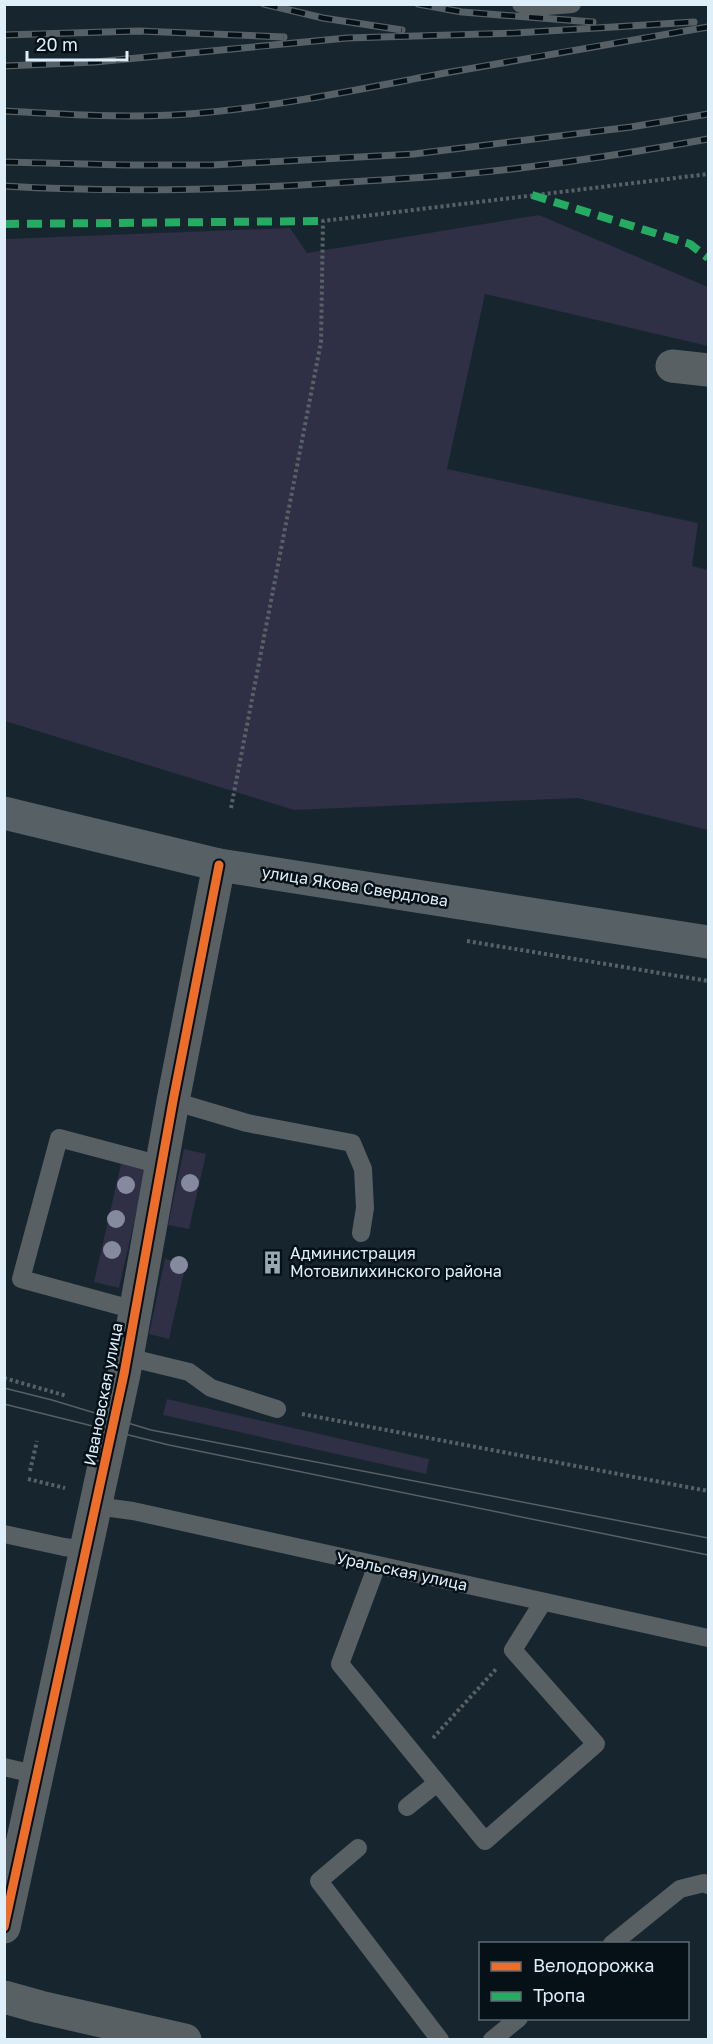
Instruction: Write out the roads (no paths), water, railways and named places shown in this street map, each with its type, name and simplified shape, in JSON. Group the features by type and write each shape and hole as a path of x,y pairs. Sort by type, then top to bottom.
{"main road":[{"name":"улица Якова Свердлова","path":"4,813 219,865 708,942"}],"street":[{"path":"672,366 708,370"},
{"name":"Ивановская улица","path":"4,1927 86,1550 86,1498 127,1357 173,1101 219,865"},
{"path":"4,1997 185,2040"}],"lane":[{"path":"521,4 534,8 572,4"},
{"path":"173,1101 247,1123 352,1143 363,1168 365,1208 361,1233"},
{"path":"135,1310 21,1279 59,1138 161,1166"},
{"path":"127,1357 189,1372 211,1388 277,1409"},
{"name":"Уральская улица","path":"86,1498 133,1511 708,1638"},
{"path":"4,1534 86,1550"},
{"path":"377,1565 340,1664 485,1841 596,1744 513,1650 543,1602"},
{"path":"4,1767 38,1775"},
{"path":"407,1807 437,1783"},
{"path":"358,1848 319,1881 440,2040"},
{"path":"614,1942 680,1889 704,1883 708,1885"},
{"path":"492,2040 518,2020"}],"tram line":[{"path":"4,1388 151,1430 708,1538"},
{"path":"4,1404 169,1445 708,1555"}],"railway":[{"path":"264,4 323,18 402,30"},
{"path":"418,4 462,12 593,22"},
{"path":"4,66 95,62 347,38 515,33 694,22"},
{"path":"4,111 130,116 241,109 708,27"},
{"path":"4,35 139,31 284,37"},
{"path":"4,162 212,165 414,154 631,127 708,114"},
{"path":"4,186 177,190 397,179 519,168 708,139"}],"place":[{"name":"Администрация Мотовилихинского района","path":"272,1262"}]}
